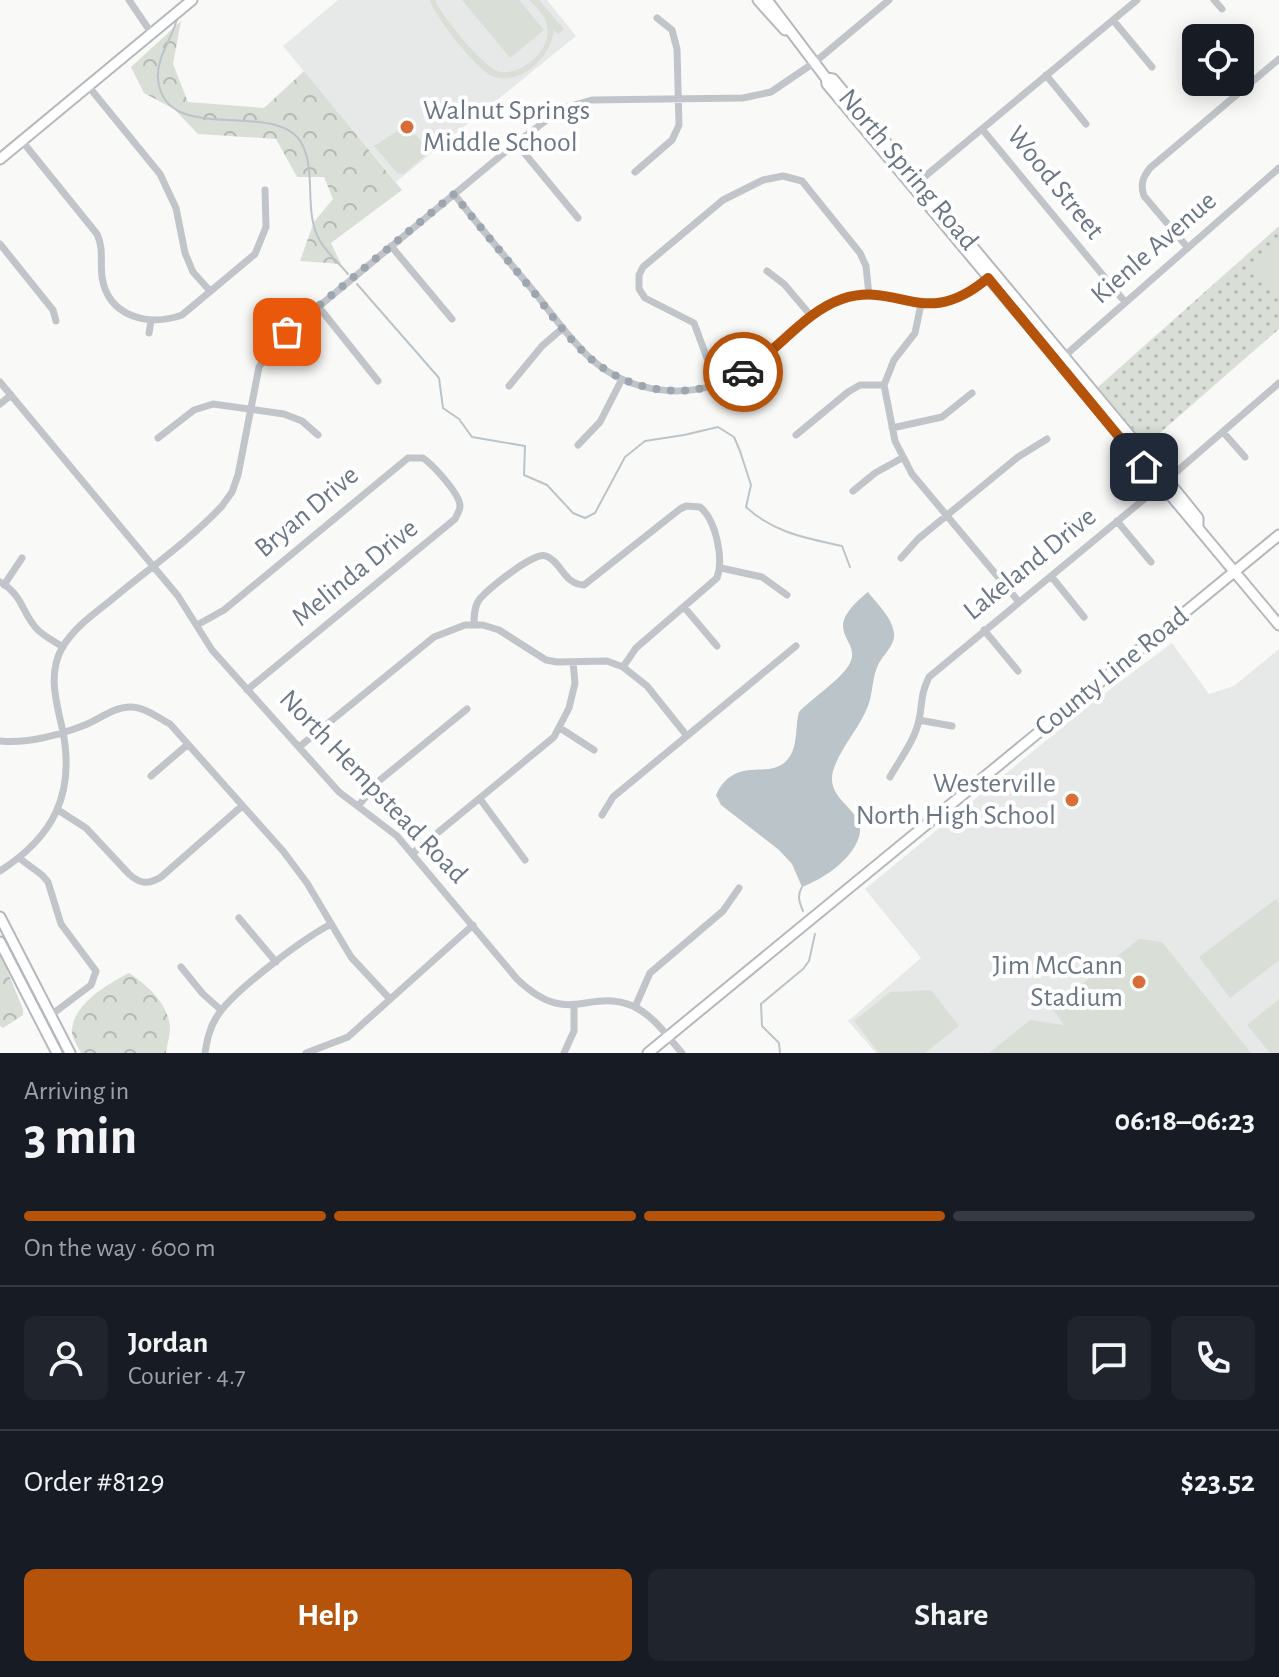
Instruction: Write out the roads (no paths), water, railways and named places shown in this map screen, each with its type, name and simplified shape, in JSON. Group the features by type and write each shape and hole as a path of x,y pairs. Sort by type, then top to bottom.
{"main road":[{"path":"0,159 192,0"},
{"path":"758,0 790,37 797,40"},
{"path":"767,0 797,40"},
{"name":"North Spring Road","path":"797,40 826,78 827,84 916,184 1279,625"},
{"name":"County Line Road","path":"648,1053 1279,535"},
{"path":"0,917 70,1053"},
{"path":"0,942 57,1053"}],"street":[{"path":"129,0 152,34"},
{"path":"0,871 44,835 58,810 67,773 54,674 63,647 84,622 217,512 232,492 259,367 276,342 552,115 574,103 610,99 757,97 785,84 815,62 889,0"},
{"path":"916,184 1137,0"},
{"path":"1214,0 1222,9"},
{"path":"635,172 667,145 679,125 677,49 672,30 657,18"},
{"path":"1113,20 1152,67"},
{"path":"1188,248 1144,196 1141,187 1143,177 1279,59"},
{"path":"1046,75 1086,124"},
{"path":"89,87 160,174 176,208 185,253 193,272 210,291"},
{"name":"Wood Street","path":"982,129 1125,302"},
{"path":"22,141 97,234 102,245 102,275 109,296 123,311 151,321 182,315 248,261 260,246 266,227 265,190"},
{"path":"516,143 578,218"},
{"name":"Kienle Avenue","path":"1061,359 1279,168"},
{"path":"717,385 694,323 645,298 639,289 639,275 649,261 723,200 763,180 783,176 802,181 860,253 866,266 869,295"},
{"path":"454,194 588,356 622,379 641,386 676,391 717,385 749,369 812,317 843,299 869,295 921,304 954,300 971,292 991,275"},
{"path":"0,244 53,310 56,321"},
{"path":"391,246 452,319"},
{"path":"767,271 784,284 812,317"},
{"path":"921,304 915,333 894,360 884,385 892,428 902,458 1019,602"},
{"path":"318,306 378,381"},
{"path":"149,333 151,321"},
{"path":"509,386 542,346 563,328"},
{"path":"578,445 600,422 622,379"},
{"name":"North Hempstead Road","path":"0,382 183,602 212,650 339,792 389,829 413,853 526,987 547,1001 574,1006 616,1002 635,1007"},
{"name":"Lakeland Drive","path":"890,777 914,736 919,720 920,698 929,677 1163,484 1279,383"},
{"path":"796,435 860,385 884,385"},
{"path":"892,428 942,417 972,393"},
{"path":"0,404 11,395"},
{"path":"158,438 194,410 226,404 284,414 302,421 318,435"},
{"path":"1223,432 1245,457"},
{"path":"901,558 911,545 1018,457 1047,439"},
{"name":"Bryan Drive","path":"197,625 224,610 408,458 423,458 444,480"},
{"path":"853,491 875,473 902,458"},
{"name":"Melinda Drive","path":"247,690 455,519 460,509 459,501 444,480"},
{"path":"474,625 478,602 539,554 546,556 569,581 584,585 686,506 700,507 706,512 721,568 717,578 636,648 623,667"},
{"path":"1117,521 1151,562"},
{"path":"22,558 2,584 22,601 38,630 63,647"},
{"path":"721,568 762,577 787,595"},
{"path":"1051,576 1084,617"},
{"path":"684,607 717,646"},
{"path":"299,747 434,637 465,625 499,630 546,660 607,661 623,667 647,686 687,736"},
{"path":"984,630 1018,671"},
{"path":"602,815 613,797 796,646"},
{"path":"413,853 539,751 560,728 575,683 573,662"},
{"path":"0,741 25,742 82,726 115,710 131,707 146,710 170,724 291,862 351,957 389,998"},
{"path":"358,806 380,780 467,709"},
{"path":"919,720 952,726"},
{"path":"560,728 594,750"},
{"path":"151,776 187,745"},
{"path":"480,799 525,860"},
{"path":"58,810 86,828 136,881 145,883 161,877 242,806"},
{"path":"19,858 48,882 61,924 96,971 91,985 51,1015"},
{"path":"682,1053 653,1019 635,1007 650,973 723,911 739,888"},
{"path":"239,918 276,962"},
{"path":"205,1053 210,1030 221,1010 276,962 331,924"},
{"path":"308,1053 348,1037 473,925"},
{"path":"181,967 221,1010"},
{"path":"564,1053 574,1031 574,1006"}],"waterway":[{"path":"178,15 158,71 165,100 180,112 270,124 289,131 302,144 306,155 315,230 323,245 348,274"},
{"path":"357,284 439,378 443,408 459,419 472,437 525,446 524,475 547,485 573,513 585,518 595,513 625,457 645,441 718,427 734,437 740,451 751,485 746,507 779,529 842,546 850,567"},
{"path":"802,887 799,899 803,911"},
{"path":"780,1053 779,1043 762,1026 761,1004 803,969 809,961 815,934"}],"place":[{"name":"Walnut Springs Middle School","path":"407,127"},
{"name":"Westerville North High School","path":"1072,800"},
{"name":"Jim McCann Stadium","path":"1139,982"}]}
